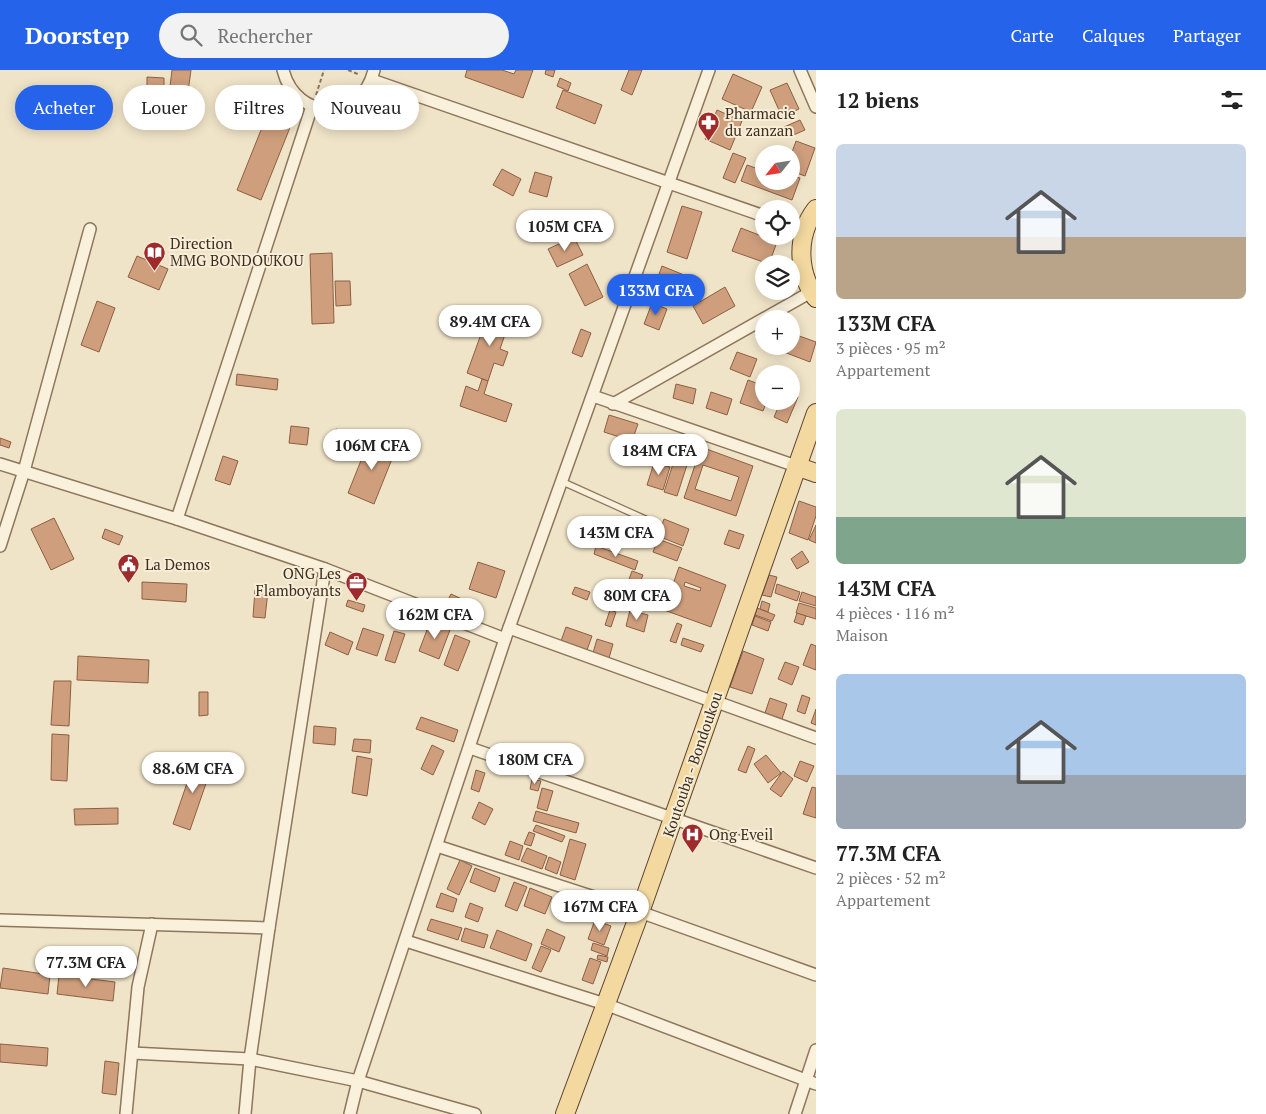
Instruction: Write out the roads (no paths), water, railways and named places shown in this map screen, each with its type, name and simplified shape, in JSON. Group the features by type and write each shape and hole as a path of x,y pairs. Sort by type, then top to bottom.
{"main road":[{"path":"800,226 816,208"},
{"path":"800,240 801,262 805,277 814,295"},
{"name":"Koutouba - Bondoukou","path":"566,1114 640,912 796,466 816,414"},
{"path":"796,466 816,473"}],"street":[{"path":"283,70 290,88 296,95 312,106 324,109 348,105 358,99 373,75 755,213"},
{"path":"350,1114 358,1081 438,846 507,634 594,396 709,70"},
{"path":"800,70 816,107"},
{"path":"177,519 312,106"},
{"path":"0,546 24,471 90,229"},
{"path":"613,404 814,295"},
{"path":"594,396 796,466"},
{"path":"0,464 177,519 507,634 714,701 816,738"},
{"path":"246,1114 250,1060 325,570"},
{"path":"470,748 816,868"},
{"path":"438,846 640,912 816,975"},
{"path":"0,920 270,928"},
{"path":"126,1114 138,988 152,924"},
{"path":"406,940 605,1004 811,1082"},
{"path":"795,1114 811,1082 816,1050"},
{"path":"132,1053 250,1060 358,1081 454,1111 475,1114"}],"lane":[{"path":"562,482 645,519"}],"place":[{"name":"Pharmacie du zanzan","path":"709,141"},
{"name":"Direction MMG BONDOUKOU","path":"154,271"},
{"name":"La Demos","path":"129,583"},
{"name":"ONG Les Flamboyants","path":"357,601"},
{"name":"Ong Eveil","path":"693,853"}]}
